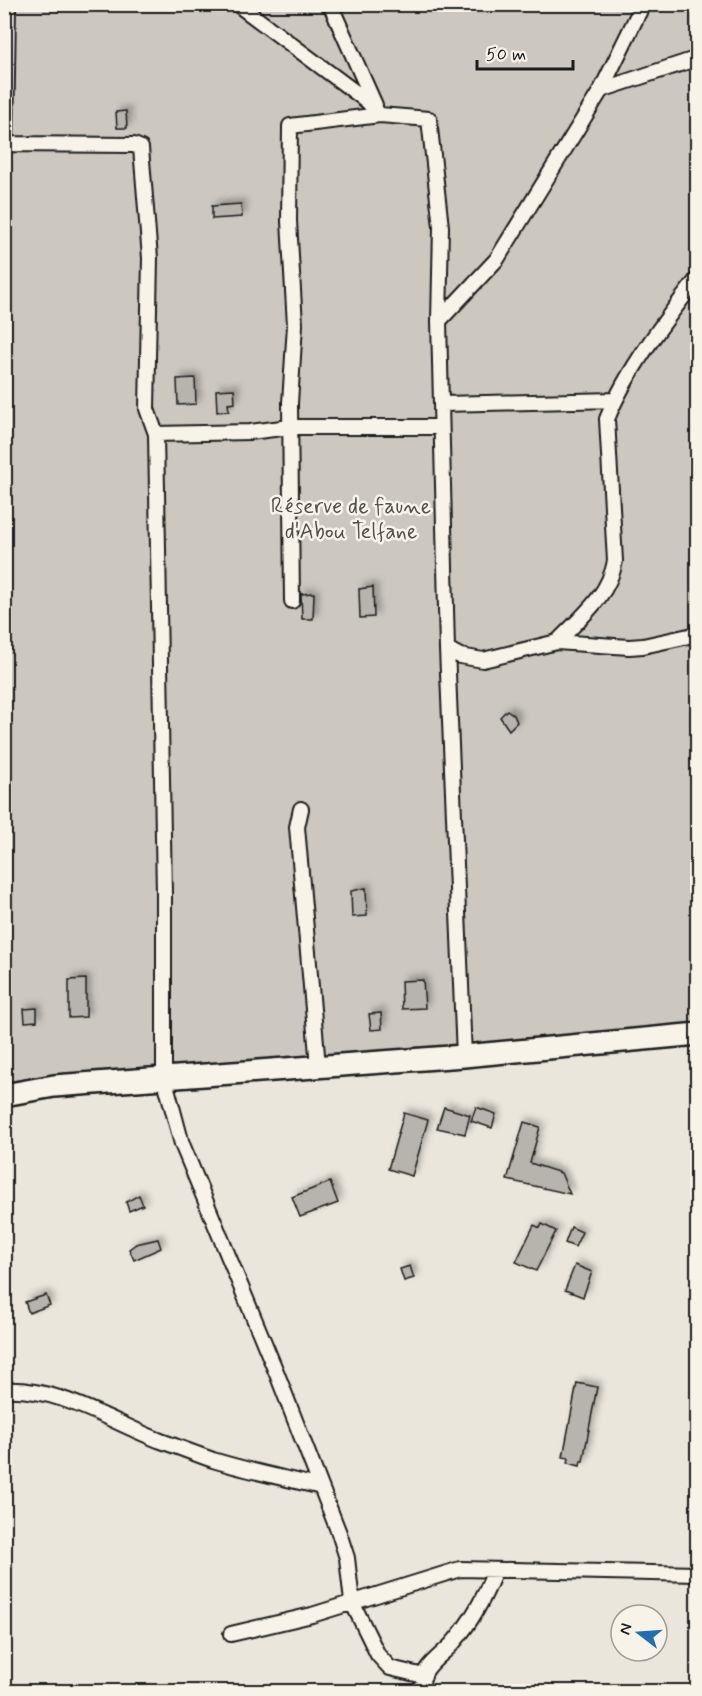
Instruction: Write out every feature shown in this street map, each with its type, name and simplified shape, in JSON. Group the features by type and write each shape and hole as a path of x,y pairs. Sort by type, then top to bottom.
{"main road":[{"path":"4,1095 54,1086 464,1056 698,1034"}],"street":[{"path":"8,4 5,145 134,146 141,148 150,258 147,409 156,434 164,894 164,1077 185,1152 277,1374 347,1558 352,1602 383,1662 399,1671 423,1676"},
{"path":"237,4 367,101 380,115"},
{"path":"330,4 380,115"},
{"path":"439,321 497,259 602,90 643,4"},
{"path":"602,90 698,58"},
{"path":"292,601 290,427 295,325 289,221 290,126 380,115 429,119 441,227 439,321 447,649 464,1056"},
{"path":"557,642 601,598 614,570 607,419 615,400 667,318 698,278"},
{"path":"442,404 615,400"},
{"path":"156,434 250,432 290,427 441,427"},
{"path":"447,649 466,658 483,660 557,642 629,647 698,634"},
{"path":"301,809 297,826 318,1066"},
{"path":"4,1390 27,1390 59,1399 92,1410 154,1438 213,1460 321,1487"},
{"path":"231,1634 312,1615 460,1569 698,1574"},
{"path":"423,1692 423,1676 430,1665 447,1650 467,1625 483,1598 495,1570"}],"green space":[{"name":"Réserve de faune d'Abou Telfane","path":"5,5 697,5 697,1034 5,1095"}],"building":[{"path":"126,111 127,128 117,128 116,112"},
{"path":"241,204 242,217 212,219 212,206"},
{"path":"195,378 196,404 178,405 177,379"},
{"path":"234,389 235,403 228,404 229,411 217,412 216,390"},
{"path":"373,587 374,617 360,618 359,589"},
{"path":"314,593 313,619 302,619 301,594"},
{"path":"507,710 514,715 517,722 509,730 500,717"},
{"path":"366,888 367,916 352,917 351,891"},
{"path":"86,979 86,1017 69,1018 69,980"},
{"path":"423,980 425,1008 402,1009 401,981"},
{"path":"37,1008 37,1021 25,1022 24,1009"},
{"path":"381,1013 382,1029 371,1030 369,1014"},
{"path":"444,1107 470,1115 465,1134 437,1128"},
{"path":"476,1107 496,1114 492,1128 471,1121"},
{"path":"404,1113 428,1120 412,1176 388,1169"},
{"path":"524,1122 540,1127 530,1163 561,1173 570,1194 507,1180"},
{"path":"330,1182 338,1203 300,1217 292,1197"},
{"path":"139,1195 143,1205 129,1211 126,1202"},
{"path":"542,1224 556,1231 536,1271 516,1262 534,1225 540,1228"},
{"path":"571,1227 582,1232 575,1247 565,1243"},
{"path":"158,1239 161,1248 134,1260 129,1249 136,1244"},
{"path":"575,1265 592,1272 583,1297 565,1290"},
{"path":"410,1266 414,1278 404,1281 400,1269"},
{"path":"46,1295 50,1305 29,1313 25,1302"},
{"path":"577,1383 597,1387 583,1461 580,1466 568,1463 569,1458 563,1457"}]}
